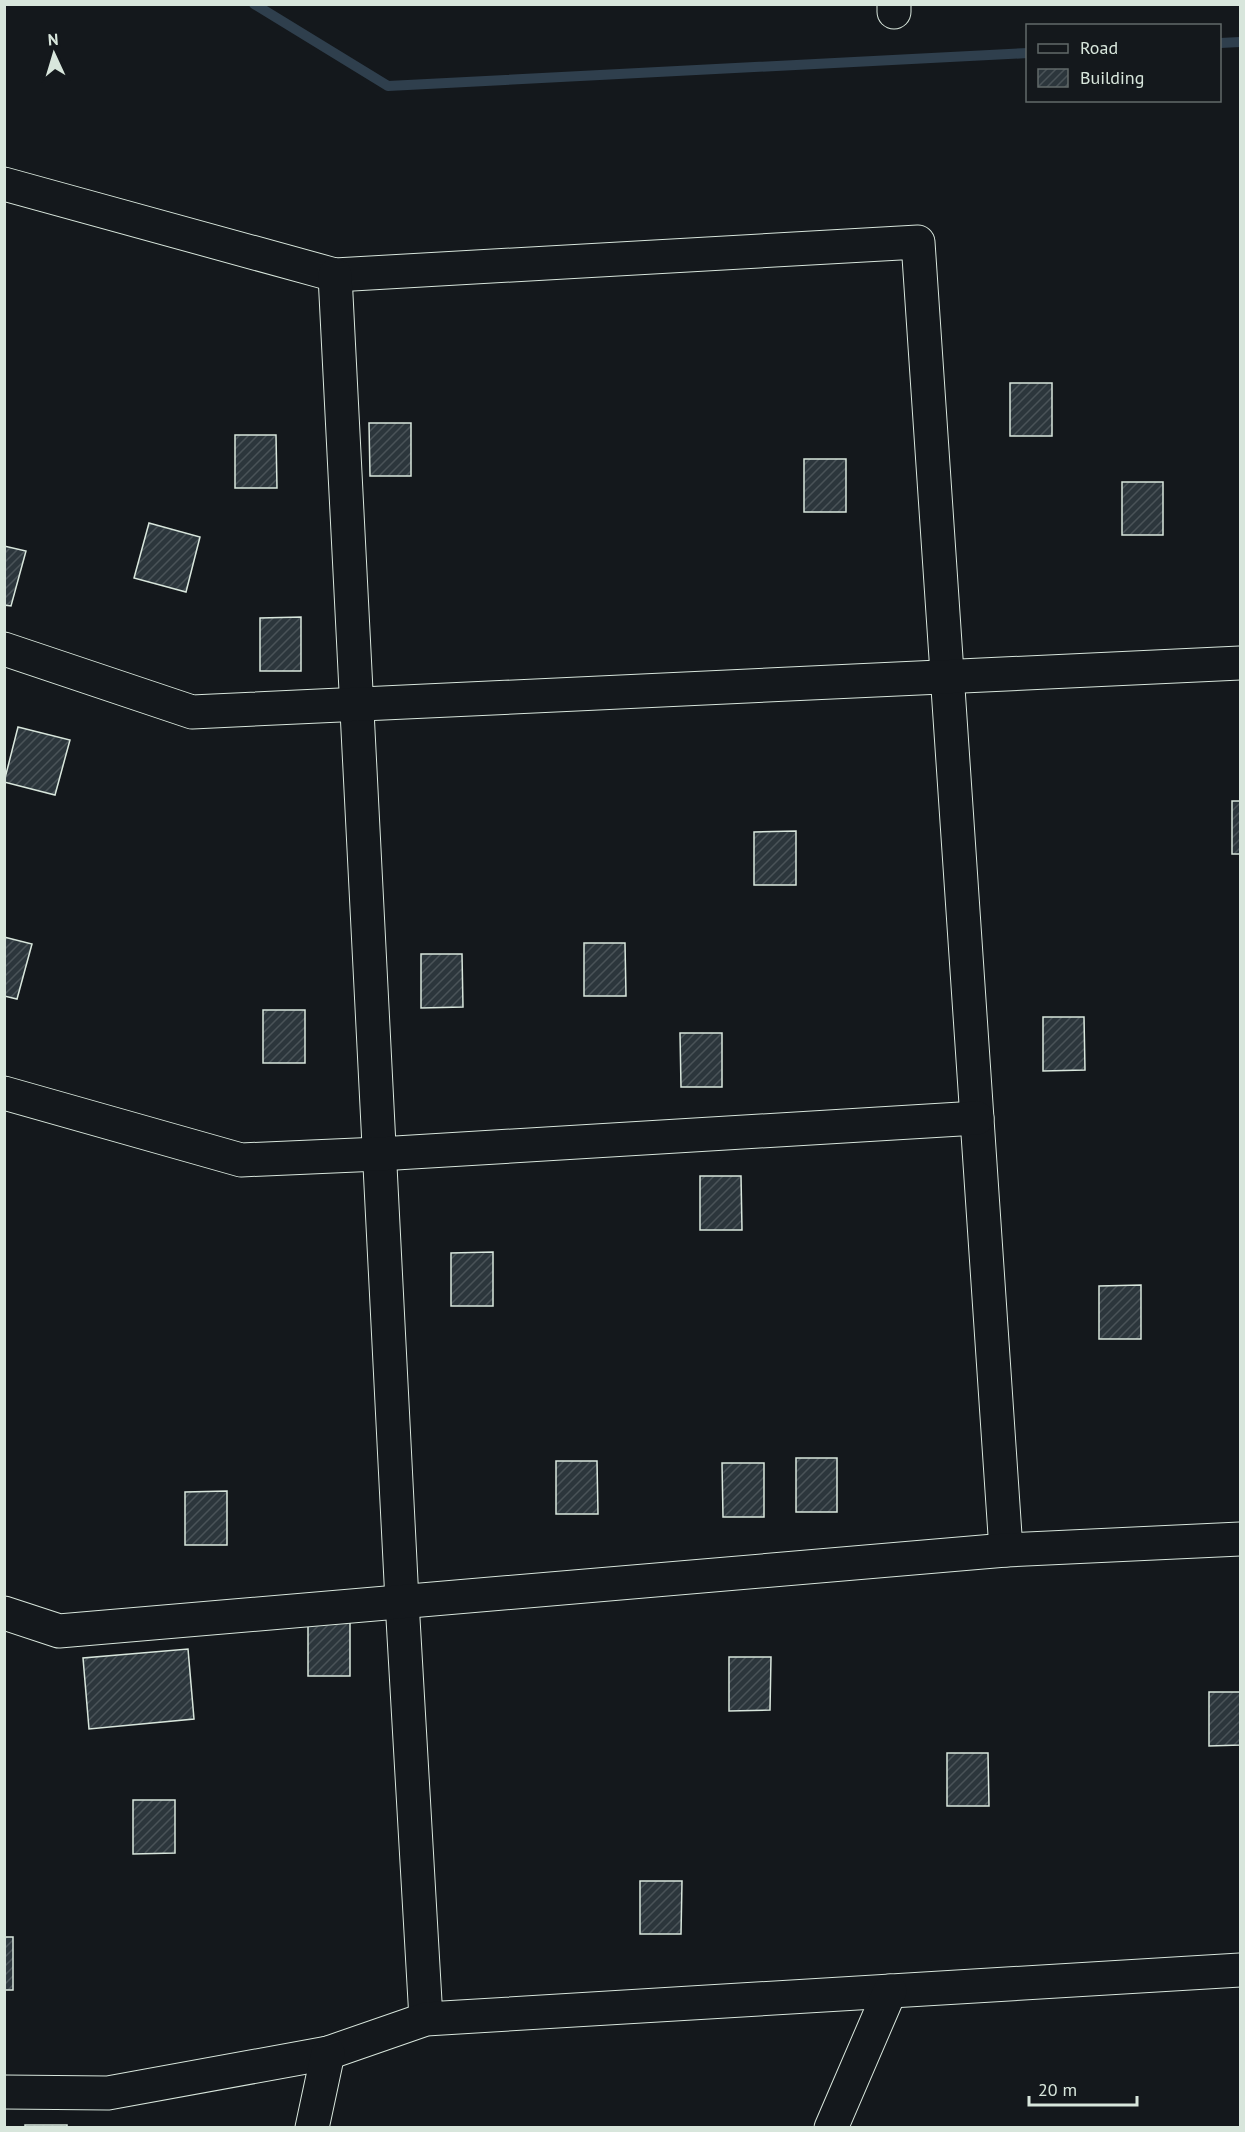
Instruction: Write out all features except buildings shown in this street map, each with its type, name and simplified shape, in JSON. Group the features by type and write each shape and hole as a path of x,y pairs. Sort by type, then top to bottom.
{"street":[{"path":"4,184 335,275 918,242 1006,1550"},
{"path":"335,275 402,1601 426,2019"},
{"path":"4,649 192,712 1240,663"},
{"path":"4,1093 241,1160 379,1154 977,1118"},
{"path":"4,1613 59,1630 1006,1550 1240,1539"},
{"path":"4,2092 108,2093 328,2053 426,2019 1240,1970"},
{"path":"831,2127 890,1991"},
{"path":"312,2127 328,2053"}],"waterway":[{"path":"254,4 388,86 1026,53"},
{"path":"1221,43 1240,42"}]}
